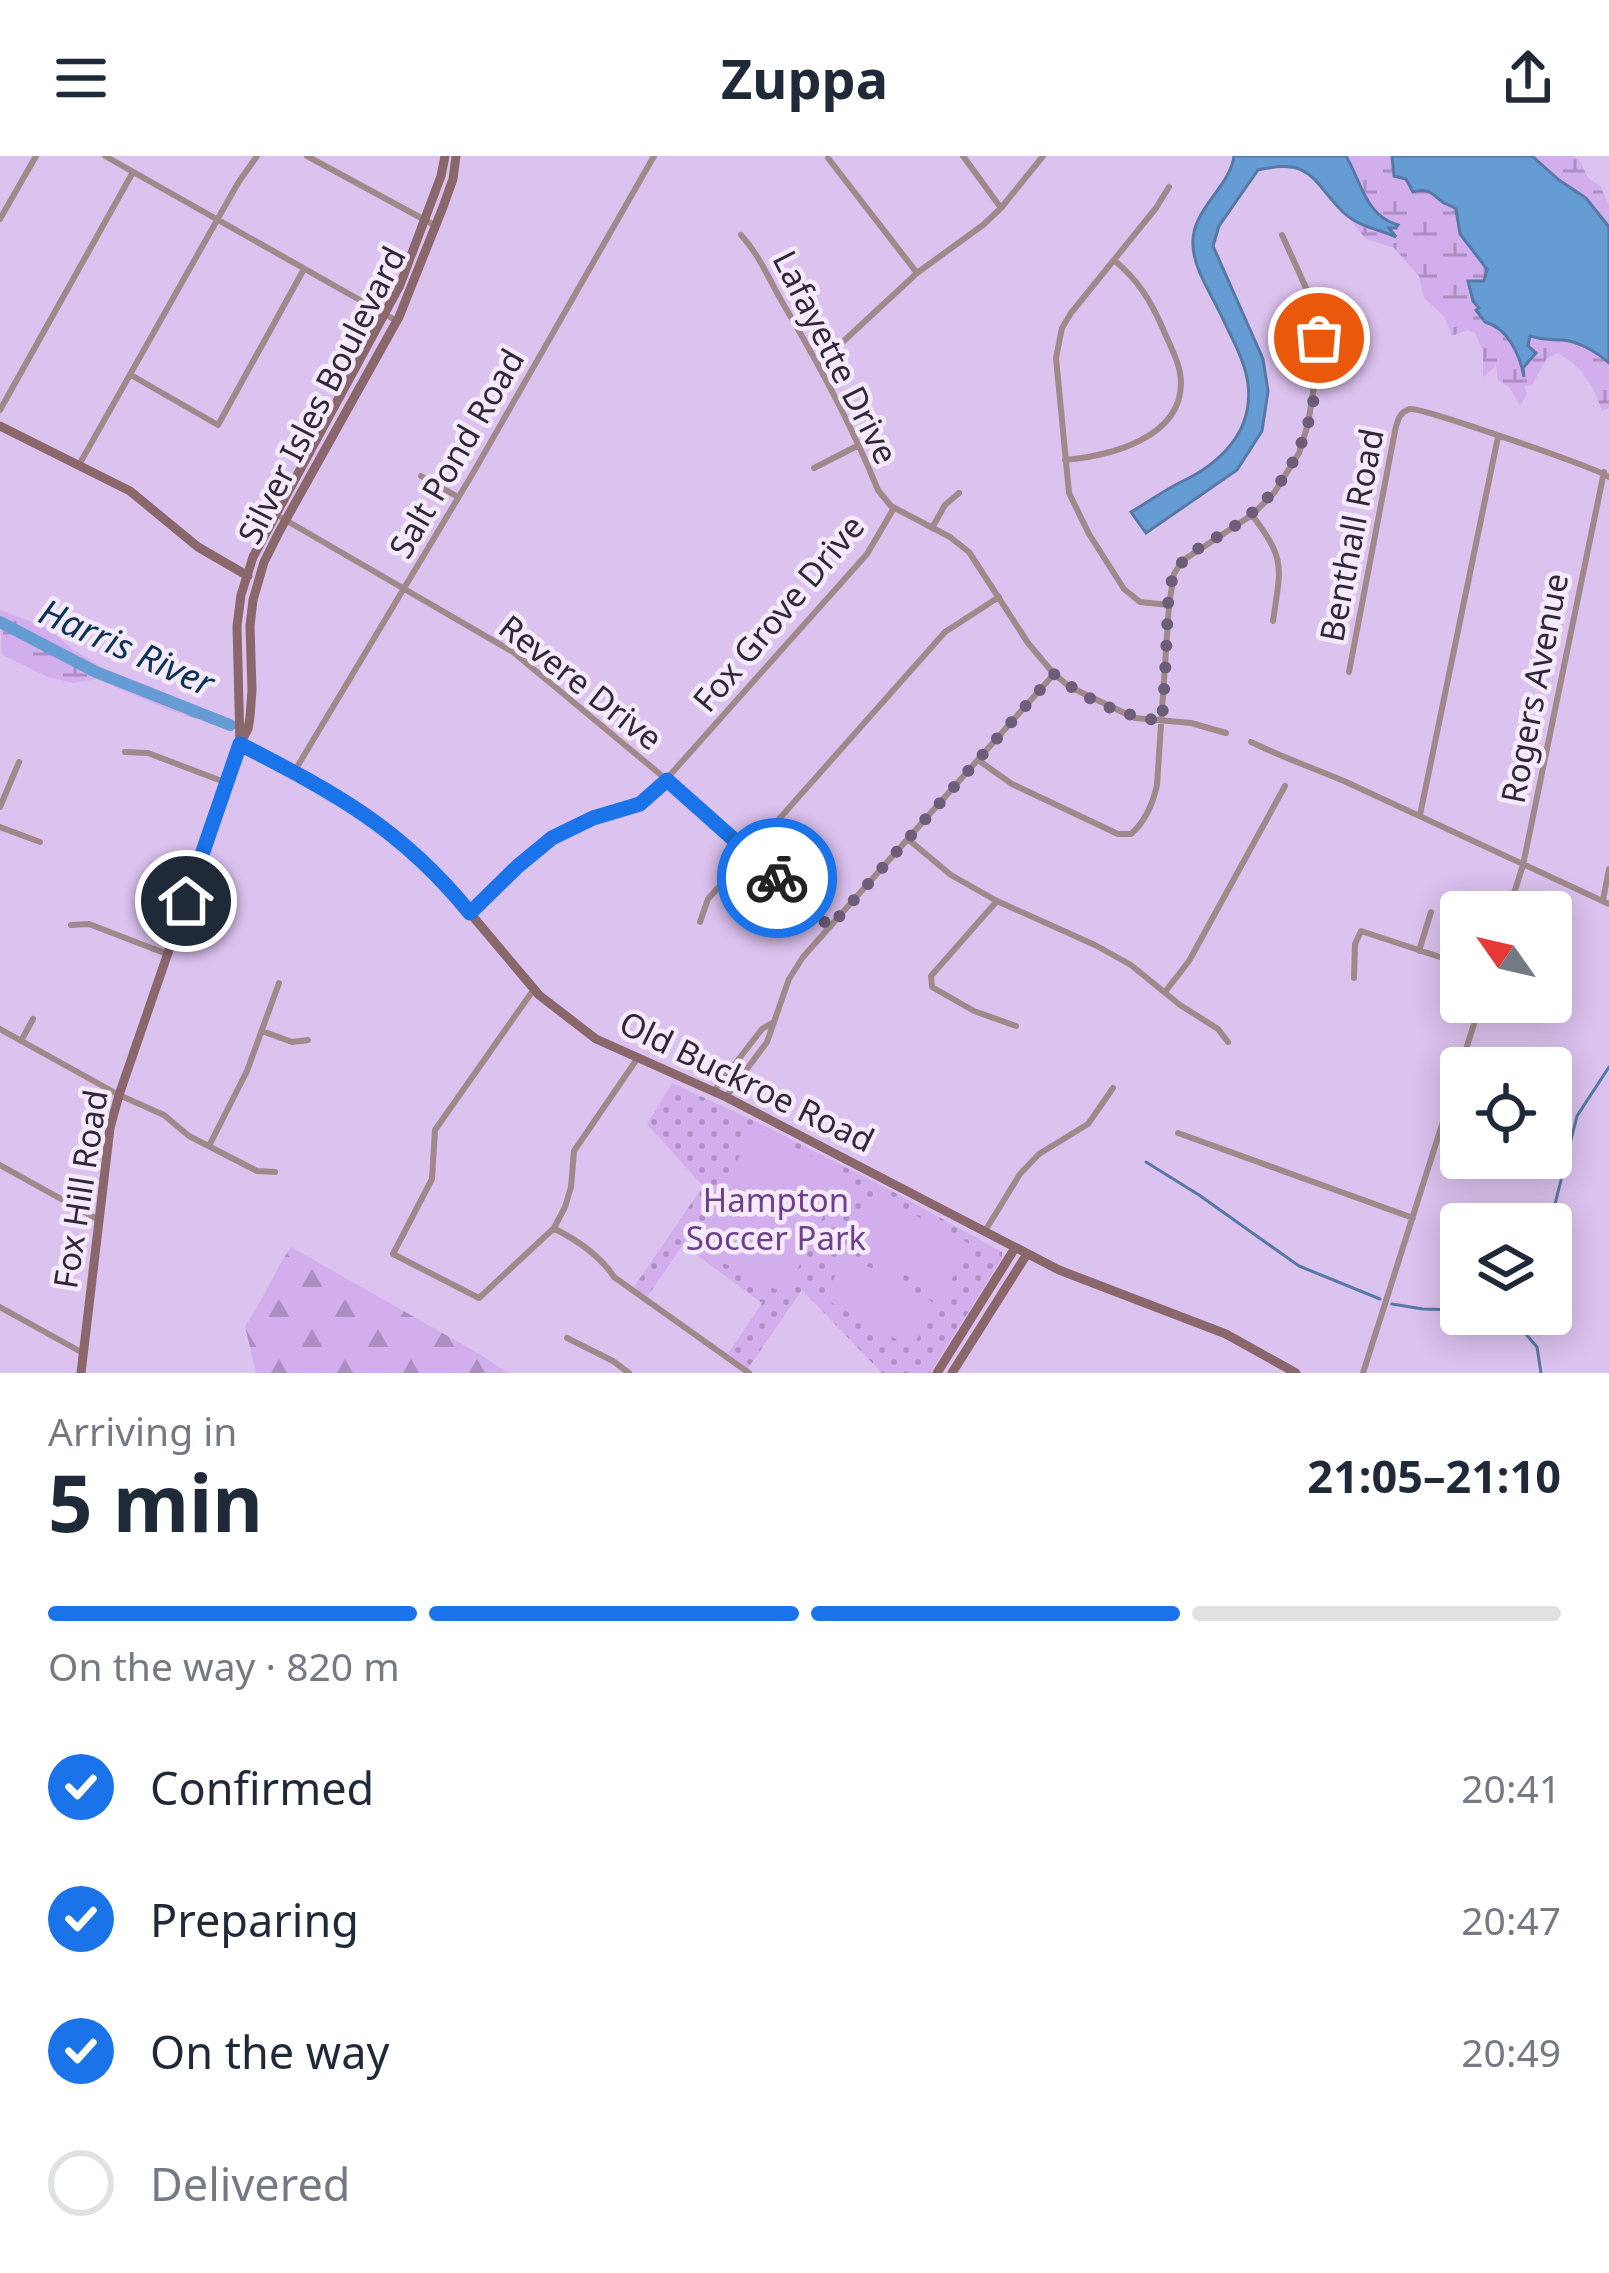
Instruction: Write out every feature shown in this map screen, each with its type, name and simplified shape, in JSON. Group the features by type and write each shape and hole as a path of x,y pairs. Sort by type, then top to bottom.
{"main road":[{"name":"Silver Isles Boulevard","path":"280,517 397,321 430,224 445,156"},
{"name":"Silver Isles Boulevard","path":"240,744 248,730 252,690 252,579 453,179 457,156"},
{"path":"0,426 133,493 198,547 252,579"},
{"name":"Old Buckroe Road","path":"240,744 381,824 421,858 534,989 576,1026 637,1059 726,1096 1091,1285 1226,1334 1296,1373"},
{"name":"Fox Hill Road","path":"81,1373 118,1095 240,744"},
{"path":"938,1373 1016,1248"},
{"path":"952,1373 1027,1254"}],"street":[{"path":"0,219 36,156"},
{"path":"105,156 397,321"},
{"path":"79,464 257,156"},
{"path":"307,156 430,224"},
{"name":"Salt Pond Road","path":"295,772 654,156"},
{"path":"963,156 1001,208"},
{"path":"819,364 917,273 983,225 1042,156"},
{"path":"828,158 917,273"},
{"path":"0,410 133,172"},
{"path":"1168,605 1140,602 1124,589 1069,493 1057,343 1071,313 1169,187"},
{"path":"978,760 1012,784 1118,834 1127,835 1141,824 1154,798 1174,574 1182,561 1252,515 1274,494 1299,453 1308,424 1319,354 1317,320 1282,235"},
{"name":"Lafayette Drive","path":"741,236 756,251 819,364 880,495 969,552 1028,643 1054,674 1080,693 1135,718 1191,724 1226,734"},
{"path":"1065,460 1101,456 1144,439 1171,415 1178,401 1178,364 1156,313 1138,282 1114,260"},
{"path":"131,375 218,425 305,268"},
{"name":"Benthall Road","path":"1349,672 1399,418 1410,409 1606,475"},
{"path":"1419,817 1498,437"},
{"path":"814,468 859,445"},
{"name":"Rogers Avenue","path":"1515,891 1606,475"},
{"path":"422,476 458,497"},
{"path":"932,528 945,505 959,493"},
{"name":"Fox Grove Drive","path":"470,913 552,838 593,818 640,804 667,780 867,554 894,508"},
{"path":"1252,515 1274,545 1279,563 1273,621"},
{"name":"Revere Drive","path":"280,517 513,652 667,780 830,927"},
{"path":"700,922 708,899 945,632 999,597"},
{"path":"726,1096 767,1042 795,969 1054,674"},
{"path":"1251,742 1606,902 1609,868"},
{"path":"124,752 148,753 227,783"},
{"path":"0,807 19,762"},
{"path":"1165,992 1189,961 1286,786"},
{"path":"0,826 40,842"},
{"path":"909,839 951,874 997,901 1131,965 1218,1029 1228,1042"},
{"path":"997,901 932,976 932,988 974,1011 1016,1026"},
{"path":"1419,951 1431,912"},
{"path":"71,925 89,924 167,954"},
{"path":"1354,978 1360,931 1440,958"},
{"path":"208,1146 247,1071 279,983"},
{"path":"534,989 435,1130 432,1179 393,1254 479,1298 554,1228 571,1187 574,1150 637,1059"},
{"path":"21,1041 33,1019"},
{"path":"714,1091 762,1029 772,1023"},
{"path":"1363,1373 1474,1023"},
{"path":"0,1029 118,1095 164,1115 208,1146 257,1171 275,1172"},
{"path":"262,1031 292,1042 308,1040"},
{"path":"985,1231 1020,1174 1039,1154 1088,1124 1113,1088"},
{"path":"1178,1133 1413,1217"},
{"path":"0,1165 99,1220"},
{"path":"554,1228 749,1373"},
{"path":"0,1306 83,1353"},
{"path":"567,1338 628,1373"}],"green space":[{"path":"1346,156 1392,156 1392,170 1456,209 1460,234 1487,269 1484,281 1469,281 1480,318 1507,334 1522,368 1527,367 1530,336 1568,340 1599,355 1609,363 1609,408 1602,411 1586,378 1558,353 1547,358 1532,385 1524,386 1527,394 1520,406 1510,388 1498,380 1496,366 1483,377 1483,352 1475,333 1467,330 1452,336 1444,316 1424,298 1419,276 1394,248 1366,239 1345,214 1393,238 1388,227 1392,227 1366,197"},
{"path":"1532,156 1573,156 1580,161 1609,204 1609,227 1586,198"},
{"path":"0,610 48,628 103,668 227,720 227,728 169,710 97,679 74,683 48,677 2,655"},
{"name":"Hampton Soccer Park","path":"672,1083 767,1127 1002,1252 930,1373 882,1373 802,1290 748,1368 728,1354 762,1303 683,1245 647,1297 634,1287 703,1186 647,1124"},
{"path":"754,1127 845,1173 816,1231 725,1185"},
{"path":"722,1189 815,1236 785,1294 692,1247"},
{"path":"878,1196 970,1244 944,1295 851,1247"},
{"path":"291,1247 508,1373 256,1373 245,1326"},
{"path":"847,1255 936,1304 912,1348 823,1298"}],"water":[{"path":"1234,156 1346,156 1371,206 1398,225 1389,228 1396,237 1350,217 1301,170 1258,170 1219,226 1213,246 1263,359 1268,391 1262,431 1237,470 1146,533 1131,512 1220,457 1245,418 1248,384 1244,366 1200,272 1193,246 1198,221"},
{"path":"1392,156 1532,156 1586,198 1609,227 1609,363 1574,342 1530,336 1528,346 1536,353 1523,368 1524,377 1512,344 1476,310 1468,281 1484,281 1487,269 1460,234 1456,209 1427,191 1413,192 1406,179 1394,176"}],"waterway":[{"name":"Harris River","path":"0,622 96,672 230,725"},
{"path":"1555,1203 1577,1116 1609,1067"},
{"path":"1146,1162 1299,1266 1380,1299"},
{"path":"1392,1304 1440,1309"},
{"path":"1527,1335 1537,1347 1541,1373"}],"way so far":[{"path":"777,878 830,927 1054,674 1116,711 1162,721 1174,574 1197,549 1252,515 1292,468 1308,424 1319,338"}],"route":[{"path":"186,901 240,744 370,816 421,858 470,913 552,838 593,818 640,804 667,780 777,878"}]}
